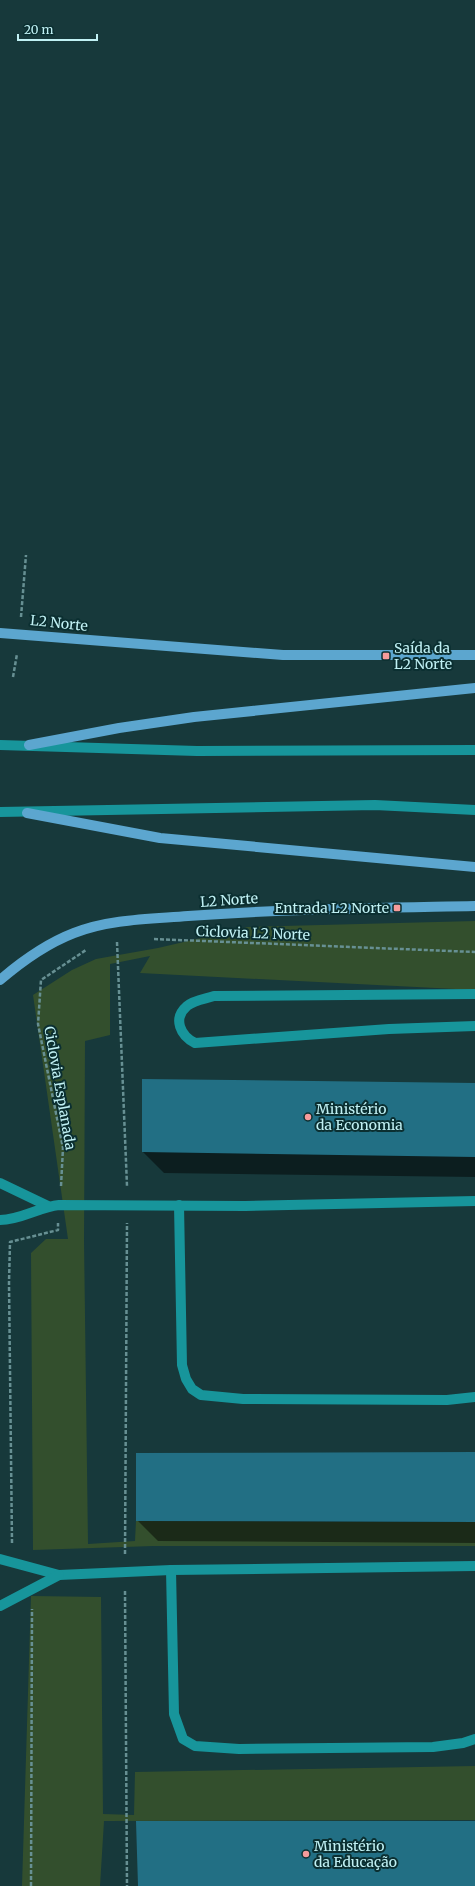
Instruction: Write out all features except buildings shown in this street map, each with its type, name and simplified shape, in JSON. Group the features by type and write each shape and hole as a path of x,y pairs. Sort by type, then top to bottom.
{"main road":[{"name":"L2 Norte","path":"0,633 283,655 475,655"},
{"path":"29,745 119,728 194,717 475,688"},
{"path":"0,745 196,751 475,750"},
{"path":"0,812 27,813 375,805 475,810"},
{"path":"27,813 160,838 475,867"},
{"name":"L2 Norte","path":"0,980 14,968 40,951 74,933 113,924 240,912 475,906"},
{"path":"475,994 214,996 198,1000 186,1007 180,1018 180,1028 185,1038 195,1043 388,1030 475,1026"},
{"path":"0,1183 48,1206"},
{"path":"0,1220 21,1216 48,1206 59,1205 245,1206 475,1201"},
{"path":"178,1205 182,1365 186,1379 192,1389 201,1395 243,1399 447,1400 475,1397"},
{"path":"0,1559 59,1575 171,1570 475,1566"},
{"path":"171,1570 174,1714 183,1739 189,1743 195,1746 239,1749 433,1747 462,1743 475,1738"},
{"path":"0,1606 59,1575"}],"path":[{"path":"113,924 117,942 127,1205 125,1572 127,1886"},
{"name":"Ciclovia L2 Norte","path":"149,939 475,952"},
{"path":"110,944 123,941"},
{"name":"Ciclovia Esplanada","path":"9,1283 10,1242 58,1230 63,1148 38,1024 41,980 88,949"}],"green space":[{"path":"475,921 475,990 140,973 150,956 110,964 110,1035 85,1041 84,1240 88,1544 135,1541 136,1521 475,1522 475,1546 153,1546 33,1550 31,1253 46,1239 68,1239 33,995 72,970 96,959 158,948 248,927"},
{"path":"31,1596 101,1597 103,1814 134,1815 135,1772 475,1766 475,1820 104,1821 100,1886 22,1886"}],"place":[{"name":"Saída da L2 Norte","path":"386,656"},
{"name":"Entrada L2 Norte","path":"397,908"},
{"name":"Ministério da Economia","path":"308,1117"},
{"name":"Ministério da Educação","path":"306,1854"}]}
